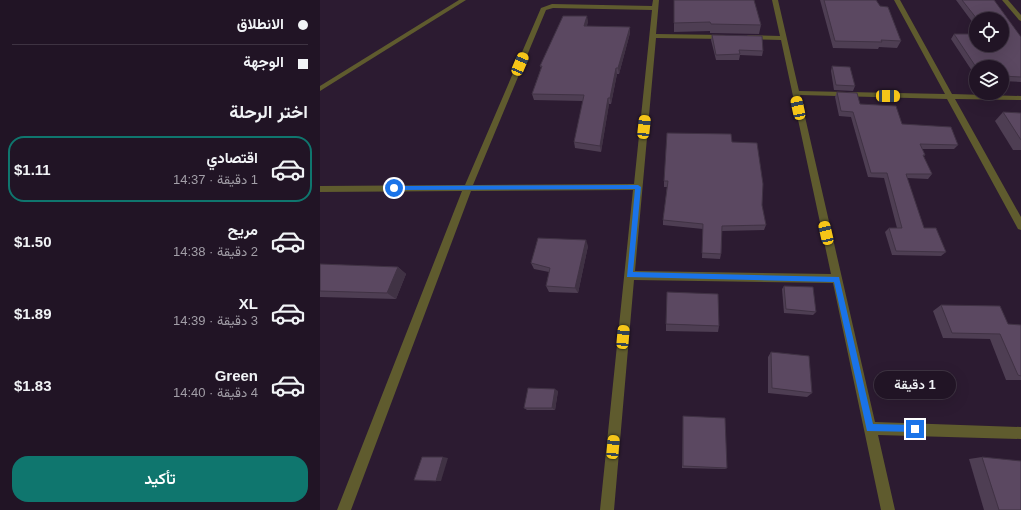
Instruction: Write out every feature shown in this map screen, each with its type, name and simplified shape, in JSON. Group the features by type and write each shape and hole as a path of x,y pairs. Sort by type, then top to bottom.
{"street":[{"path":"320,89 463,0"},
{"path":"775,0 888,510"},
{"path":"897,0 1021,226"},
{"path":"1005,0 1020,16"},
{"path":"344,510 468,187 543,9 552,6 656,4 607,510"},
{"path":"652,36 729,37"},
{"path":"737,37 783,38"},
{"path":"795,93 951,98 1021,98"},
{"path":"320,188 638,187"},
{"path":"629,275 837,279"},
{"path":"870,428 1021,433"}],"building":[{"path":"674,0 754,0 761,25 711,24 710,22 674,23"},
{"path":"824,0 876,0 880,6 888,7 901,41 835,41"},
{"path":"962,0 994,0 1003,12 971,12"},
{"path":"563,16 587,16 584,26 630,27 618,68 616,68 610,98 608,98 600,146 574,142 584,95 532,94 542,66 540,66"},
{"path":"1009,21 1021,37 1021,77 1009,76 1009,60 971,60 954,34 969,34 969,52 1009,52"},
{"path":"712,35 762,36 763,51 739,50 740,54 716,55"},
{"path":"832,66 850,67 855,86 836,85"},
{"path":"837,92 857,93 860,104 896,106 902,124 951,127 958,145 920,144 925,155 923,155 932,174 906,174 924,228 936,228 946,252 896,251 889,228 902,228 887,173 871,173 853,112 841,111"},
{"path":"1003,112 1021,113 1021,140"},
{"path":"667,133 731,134 732,142 757,143 763,184 762,205 766,225 722,226 721,254 702,253 703,224 663,220 668,181 664,181"},
{"path":"538,238 586,240 575,288 546,286 550,268 531,263"},
{"path":"320,264 398,267 387,293 320,291"},
{"path":"784,286 813,287 816,312 786,309"},
{"path":"667,292 718,294 719,326 666,324"},
{"path":"941,305 1000,306 1008,324 1021,325 1021,376 1018,375 1000,334 952,333"},
{"path":"771,352 809,356 812,393 772,388"},
{"path":"528,388 555,389 552,408 524,408"},
{"path":"683,416 725,418 727,468 683,466"},
{"path":"422,457 443,457 436,481 414,480"},
{"path":"982,457 1021,461 1021,510 999,510"}],"route":[{"path":"394,188 638,187 629,275 837,279 870,428 915,429"}]}
